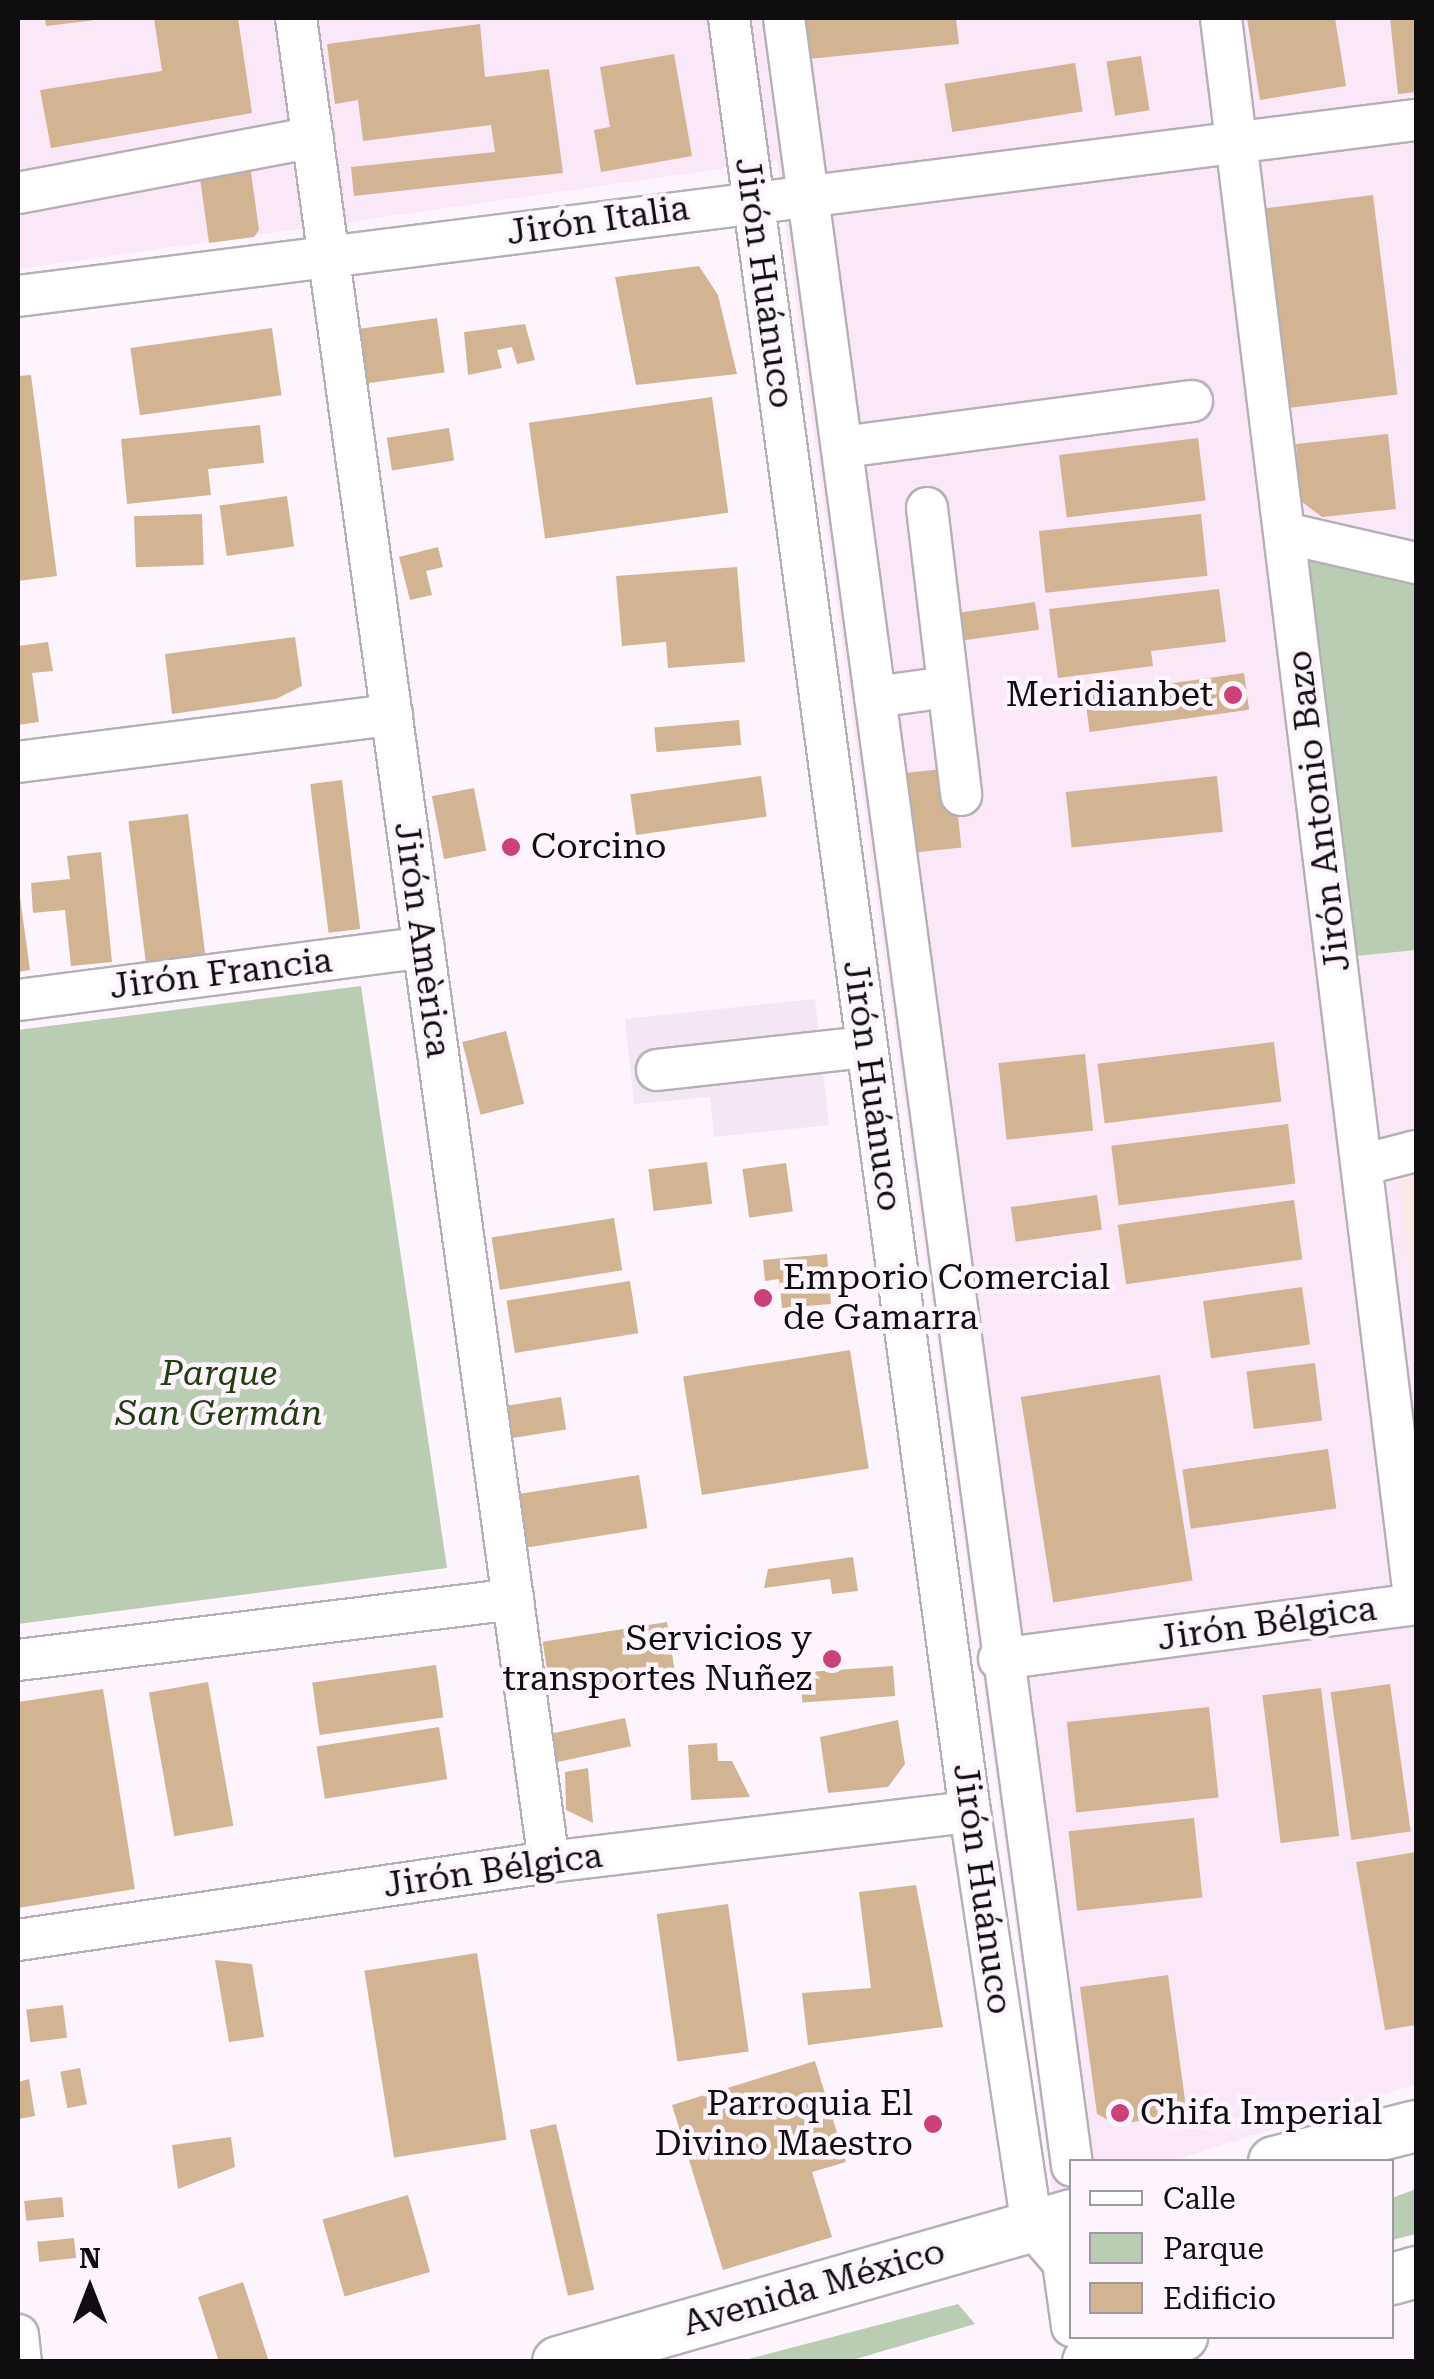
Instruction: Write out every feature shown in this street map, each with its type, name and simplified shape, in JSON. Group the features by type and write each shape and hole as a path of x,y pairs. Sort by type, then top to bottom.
{"main road":[{"path":"1285,2159 1416,2126"},
{"name":"Avenida México","path":"558,2362 1060,2235"},
{"path":"1088,2362 1171,2339"}],"street":[{"name":"Jirón Amèrica","path":"296,18 549,1862"},
{"name":"Jirón Huánuco","path":"728,18 970,1812 1060,2235 1069,2303"},
{"name":"Jirón Huánuco","path":"784,18 810,193 999,1659 1071,2159"},
{"name":"Jirón Antonio Bazo","path":"1220,18 1416,1604"},
{"name":"Jirón Italia","path":"18,296 810,193 1416,120"},
{"path":"18,192 313,137"},
{"path":"843,447 1192,401"},
{"path":"926,508 961,795"},
{"path":"1285,533 1416,562"},
{"path":"802,559 857,554"},
{"path":"875,697 947,687"},
{"path":"18,762 392,715"},
{"name":"Jirón Francia","path":"18,1000 424,948"},
{"path":"657,1070 867,1047"},
{"path":"1362,1165 1416,1151"},
{"path":"18,1660 513,1599"},
{"name":"Jirón Bélgica","path":"999,1659 1416,1604"},
{"name":"Jirón Bélgica","path":"18,1940 549,1862 970,1812"},
{"path":"18,2334 22,2362"}],"shaded area":[{"path":"18,18 1416,18 1416,2084 1178,2159 1069,2159 1069,2194 1053,2199 777,161 18,269"},
{"path":"815,999 829,1125 714,1137 710,1097 634,1104 625,1019"},
{"path":"1416,1178 1416,1306 1398,1180"}],"green space":[{"path":"1293,547 1416,574 1416,950 1345,957"},
{"name":"Parque San Germán","path":"361,986 447,1568 18,1624 18,1030"},
{"path":"1416,2189 1416,2234 1394,2240 1394,2197"},
{"path":"958,2304 975,2324 849,2361 741,2361"}],"building":[{"path":"45,18 96,18 96,20 46,26"},
{"path":"154,18 238,18 252,113 51,148 40,90 162,71"},
{"path":"794,18 956,18 959,44 798,60"},
{"path":"1247,18 1335,18 1346,86 1260,100"},
{"path":"1390,18 1416,18 1416,92 1398,94"},
{"path":"480,24 485,77 549,69 563,173 354,196 351,167 495,152 491,125 363,141 358,100 335,104 327,44"},
{"path":"674,54 692,156 601,172 594,130 610,127 600,67"},
{"path":"1141,56 1150,110 1115,116 1106,61"},
{"path":"1075,63 1083,111 952,132 945,84"},
{"path":"249,158 259,230 254,237 209,243 198,164"},
{"path":"1373,195 1397,395 1290,408 1266,208"},
{"path":"699,266 718,295 737,374 636,385 615,277"},
{"path":"437,318 445,372 367,383 360,329"},
{"path":"525,324 535,360 517,364 512,347 497,350 502,368 468,375 464,332"},
{"path":"272,328 281,395 140,415 130,348"},
{"path":"31,375 57,576 18,581 18,376"},
{"path":"712,397 728,513 545,539 529,423"},
{"path":"260,425 264,463 208,469 211,495 127,504 121,439"},
{"path":"449,428 454,461 392,470 387,438"},
{"path":"1388,434 1396,509 1322,517 1301,501 1296,444"},
{"path":"1198,438 1206,501 1067,518 1059,455"},
{"path":"287,496 294,547 227,556 220,505"},
{"path":"202,514 204,565 136,567 134,516"},
{"path":"1201,514 1207,576 1045,593 1039,531"},
{"path":"438,547 443,567 426,571 432,595 410,600 399,557"},
{"path":"737,567 745,662 668,668 666,642 622,646 616,576"},
{"path":"1219,589 1226,642 1151,651 1153,666 1058,678 1049,609"},
{"path":"1035,602 1039,630 950,642 946,615"},
{"path":"295,637 302,686 276,699 172,714 165,654"},
{"path":"48,642 53,671 32,673 39,722 18,725 18,646"},
{"path":"1244,673 1249,710 1090,732 1085,695"},
{"path":"739,720 741,745 657,752 654,727"},
{"path":"953,768 961,848 913,853 904,773"},
{"path":"761,776 767,817 636,835 630,794"},
{"path":"1217,776 1223,832 1072,848 1066,792"},
{"path":"342,780 360,929 329,933 310,784"},
{"path":"474,788 486,851 444,859 432,796"},
{"path":"188,814 205,955 146,962 128,821"},
{"path":"101,852 112,962 71,966 65,910 33,913 31,883 70,879 67,856"},
{"path":"18,898 30,970 18,972"},
{"path":"506,1031 524,1104 480,1115 462,1042"},
{"path":"1274,1042 1281,1102 1105,1123 1097,1064"},
{"path":"1085,1054 1093,1131 1007,1140 998,1063"},
{"path":"1288,1124 1295,1184 1119,1205 1111,1146"},
{"path":"707,1162 712,1204 654,1211 648,1169"},
{"path":"786,1163 793,1212 749,1218 742,1169"},
{"path":"1097,1195 1102,1230 1016,1242 1011,1207"},
{"path":"1294,1200 1302,1259 1126,1284 1118,1225"},
{"path":"614,1218 622,1270 500,1290 492,1237"},
{"path":"827,1254 831,1304 782,1308 779,1279 765,1281 763,1260"},
{"path":"630,1281 638,1333 515,1353 507,1301"},
{"path":"1302,1287 1310,1344 1211,1358 1203,1301"},
{"path":"850,1350 869,1469 702,1495 683,1376"},
{"path":"1315,1363 1322,1421 1254,1429 1247,1371"},
{"path":"1160,1375 1193,1580 1053,1602 1021,1397"},
{"path":"561,1397 566,1430 506,1439 501,1407"},
{"path":"1328,1449 1336,1508 1191,1529 1182,1469"},
{"path":"639,1475 647,1528 524,1548 516,1495"},
{"path":"853,1557 858,1591 832,1594 830,1579 764,1588 768,1569"},
{"path":"667,1622 675,1675 551,1695 543,1642"},
{"path":"436,1665 443,1717 320,1735 312,1682"},
{"path":"893,1666 895,1696 802,1702 800,1672"},
{"path":"208,1682 233,1826 174,1836 149,1692"},
{"path":"1390,1684 1411,1832 1351,1840 1331,1692"},
{"path":"1321,1688 1339,1836 1281,1843 1262,1695"},
{"path":"103,1689 135,1889 18,1908 18,1702"},
{"path":"1209,1707 1219,1798 1076,1812 1067,1722"},
{"path":"625,1718 631,1746 552,1763 546,1735"},
{"path":"898,1720 905,1764 888,1787 828,1793 820,1737"},
{"path":"439,1727 447,1779 325,1799 317,1746"},
{"path":"717,1743 718,1761 732,1761 750,1797 691,1800 688,1745"},
{"path":"588,1768 593,1823 566,1810 565,1772"},
{"path":"1194,1818 1202,1898 1077,1911 1069,1831"},
{"path":"1416,1852 1416,2025 1385,2030 1356,1862"},
{"path":"916,1885 943,2027 808,2045 802,1993 871,1988 859,1892"},
{"path":"728,1904 749,2052 677,2062 657,1914"},
{"path":"477,1953 507,2140 394,2158 364,1971"},
{"path":"215,1960 252,1964 264,2037 229,2042"},
{"path":"1168,1975 1187,2115 1116,2124 1097,2114 1080,1987"},
{"path":"63,2005 67,2038 30,2042 26,2010"},
{"path":"815,2061 846,2162 812,2172 832,2237 723,2270 672,2105"},
{"path":"80,2068 87,2104 67,2108 60,2072"},
{"path":"29,2079 35,2116 18,2119 18,2082"},
{"path":"556,2124 594,2290 568,2296 530,2130"},
{"path":"231,2137 235,2167 178,2189 172,2145"},
{"path":"408,2195 430,2272 344,2296 322,2220"},
{"path":"62,2197 64,2217 26,2221 24,2201"},
{"path":"74,2238 76,2258 39,2262 37,2242"},
{"path":"243,2282 269,2362 219,2362 198,2297"}],"place":[{"name":"Meridianbet","path":"1233,695"},
{"name":"Corcino","path":"511,847"},
{"name":"Emporio Comercial de Gamarra","path":"763,1298"},
{"name":"Servicios y transportes Nuñez","path":"832,1659"},
{"name":"Chifa Imperial","path":"1120,2113"},
{"name":"Parroquia El Divino Maestro","path":"933,2124"}]}
